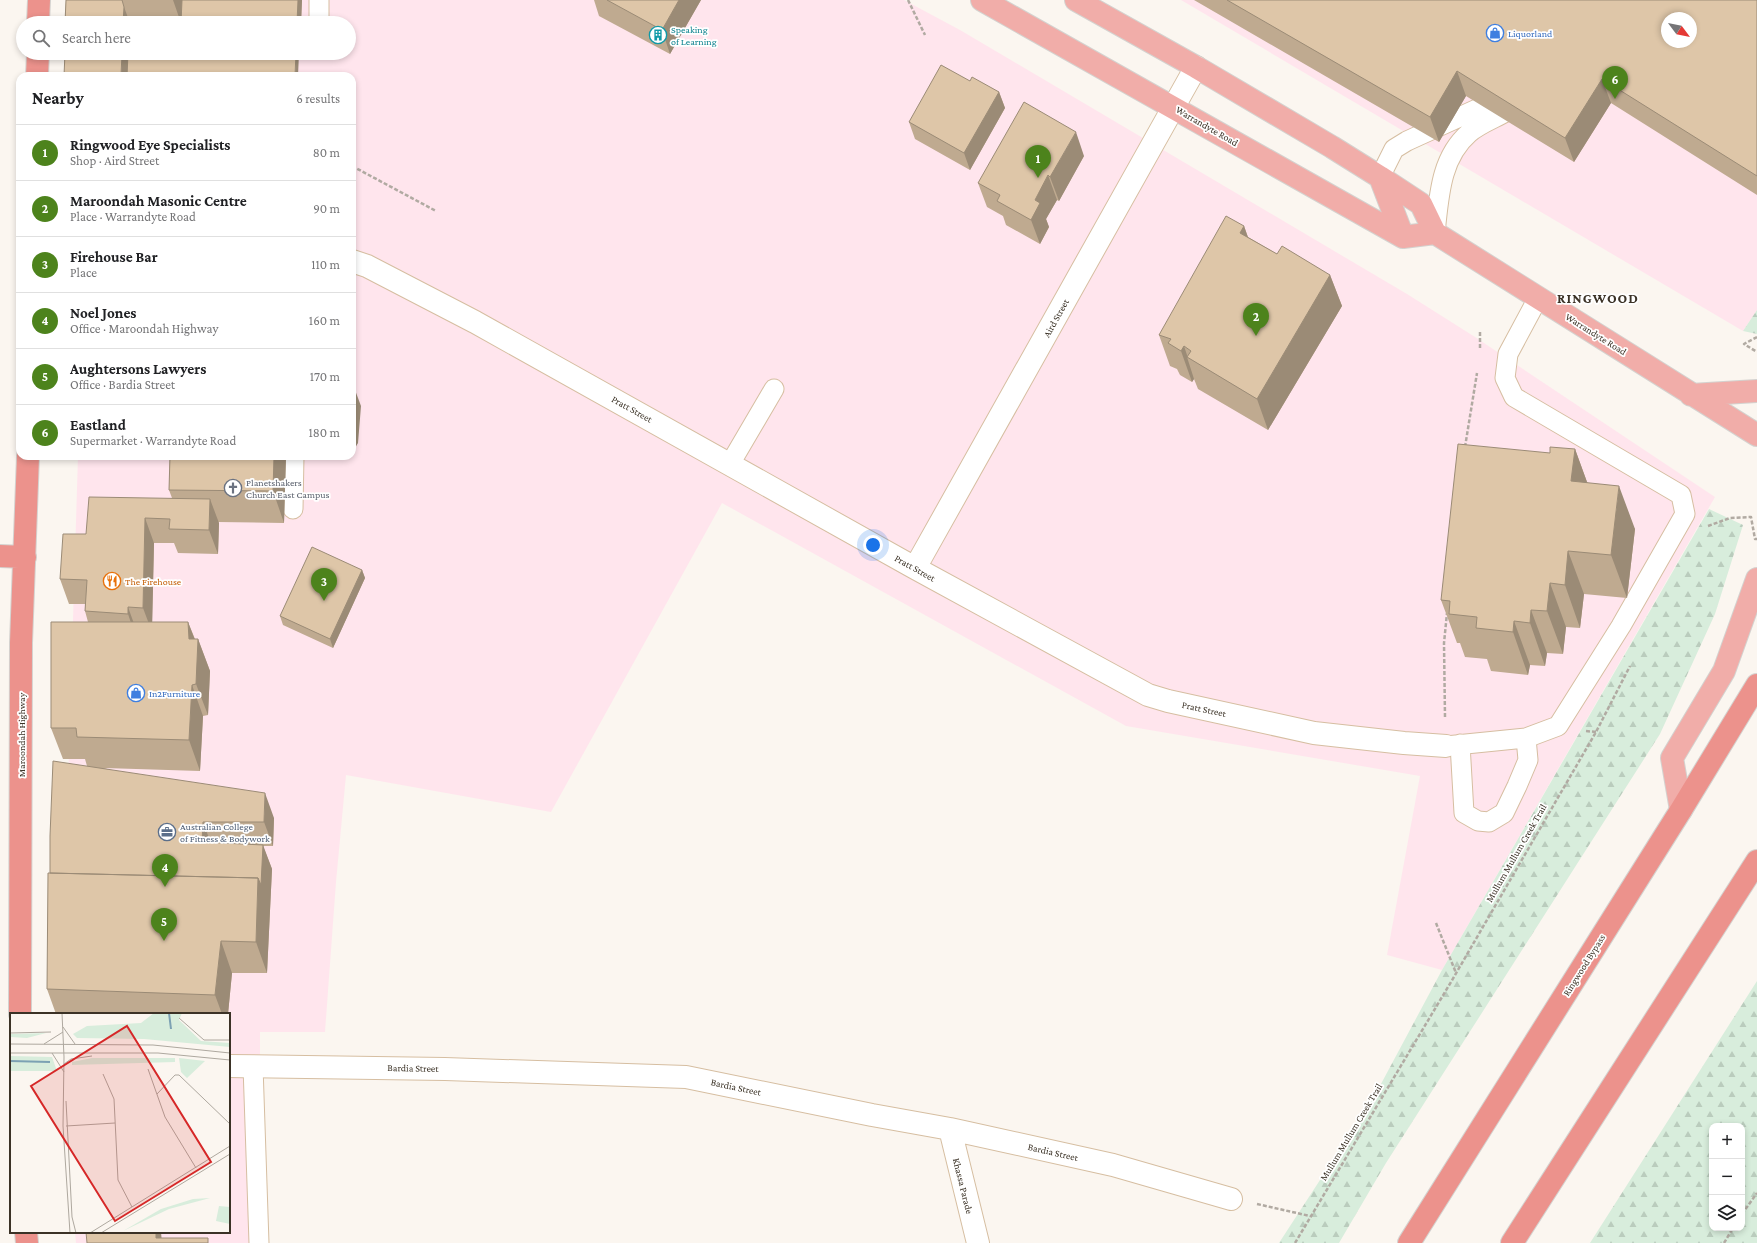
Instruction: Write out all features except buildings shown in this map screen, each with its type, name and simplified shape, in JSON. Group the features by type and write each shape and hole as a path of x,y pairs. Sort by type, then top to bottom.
{"highway":[{"path":"38,16 39,0"},
{"path":"37,72 38,60"},
{"name":"Maroondah Highway","path":"20,1013 21,643 28,460"},
{"path":"0,556 25,556"},
{"name":"Ringwood Bypass","path":"1409,1243 1682,810 1757,685"},
{"path":"1512,1243 1757,861"},
{"path":"26,1233 27,1243"}],"main road":[{"name":"Warrandyte Road","path":"982,0 1403,237"},
{"path":"1076,0 1196,67 1332,147 1421,204 1435,233 1403,237 1380,178"},
{"name":"Warrandyte Road","path":"1435,233 1757,435"},
{"path":"1691,395 1757,391"},
{"path":"1682,810 1672,758 1724,671 1757,579"}],"street":[{"name":"Aird Street","path":"915,568 1196,67"},
{"name":"Pratt Street","path":"356,262 386,275 475,322 915,568 1148,695 1168,701 1314,733 1404,743 1453,745"},
{"name":"Bardia Street","path":"230,1066 445,1069 686,1076 872,1115 950,1129 1113,1165 1231,1199"},
{"name":"Khassa Parade","path":"950,1129 978,1243"}],"lane":[{"path":"1380,178 1394,149 1407,141 1496,109 1469,132 1456,148 1442,177 1435,233"},
{"path":"1533,736 1528,760 1504,813 1489,822 1478,821 1464,812 1453,745 1533,736 1558,726 1621,626 1685,514 1681,495 1514,397 1505,378 1508,354 1538,298"},
{"path":"730,464 774,389"},
{"path":"293,509 294,460"},
{"path":"253,1066 259,1243"}],"path":[{"path":"908,0 925,35"},
{"path":"356,168 436,211"},
{"path":"1480,332 1480,351"},
{"path":"1757,337 1744,344 1757,352"},
{"path":"1464,453 1478,367"},
{"path":"1704,531 1708,526 1730,518 1751,517 1755,539 1757,539"},
{"path":"1447,611 1444,643 1453,745"},
{"name":"Mullum Mullum Creek Trail","path":"1295,1243 1456,974 1596,732 1631,663"},
{"path":"1436,923 1456,974"},
{"path":"1745,1210 1757,1194"},
{"path":"1231,1199 1310,1216"},
{"path":"1724,1243 1731,1231"}],"shaded area":[{"path":"75,0 904,0 960,30 1407,294 1475,337 1715,497 1442,970 1387,955 1420,776 1126,726 722,503 551,812 346,775 336,882 325,1032 260,1032 260,1085 267,1243 76,1243 75,1233 230,1233 230,1013 61,1013 78,460 356,460 356,72 73,72 74,60 356,60 356,16 75,16"},
{"path":"1181,0 1757,0 1757,310 1743,331"}],"green space":[{"path":"1757,310 1757,334 1743,331"},
{"path":"1709,509 1743,525 1715,614 1660,734 1386,1163 1339,1243 1279,1243 1374,1097 1442,970"},
{"path":"1757,981 1757,1243 1590,1243"}],"place":[{"name":"Liquorland","path":"1495,33"},
{"name":"Speaking of Learning","path":"658,35"},
{"name":"Eastland","path":"1615,99"},
{"name":"Ringwood Eye Specialists","path":"1038,178"},
{"name":"Maroondah Masonic Centre","path":"1256,336"},
{"name":"Planetshakers Church East Campus","path":"233,488"},
{"name":"The Firehouse","path":"112,581"},
{"name":"Firehouse Bar","path":"324,601"},
{"name":"In2Furniture","path":"136,693"},
{"name":"Australian College of Fitness & Bodywork","path":"167,832"},
{"name":"Noel Jones","path":"165,887"},
{"name":"Aughtersons Lawyers","path":"164,941"}],"district":[{"name":"RINGWOOD","path":"1598,298"}]}
